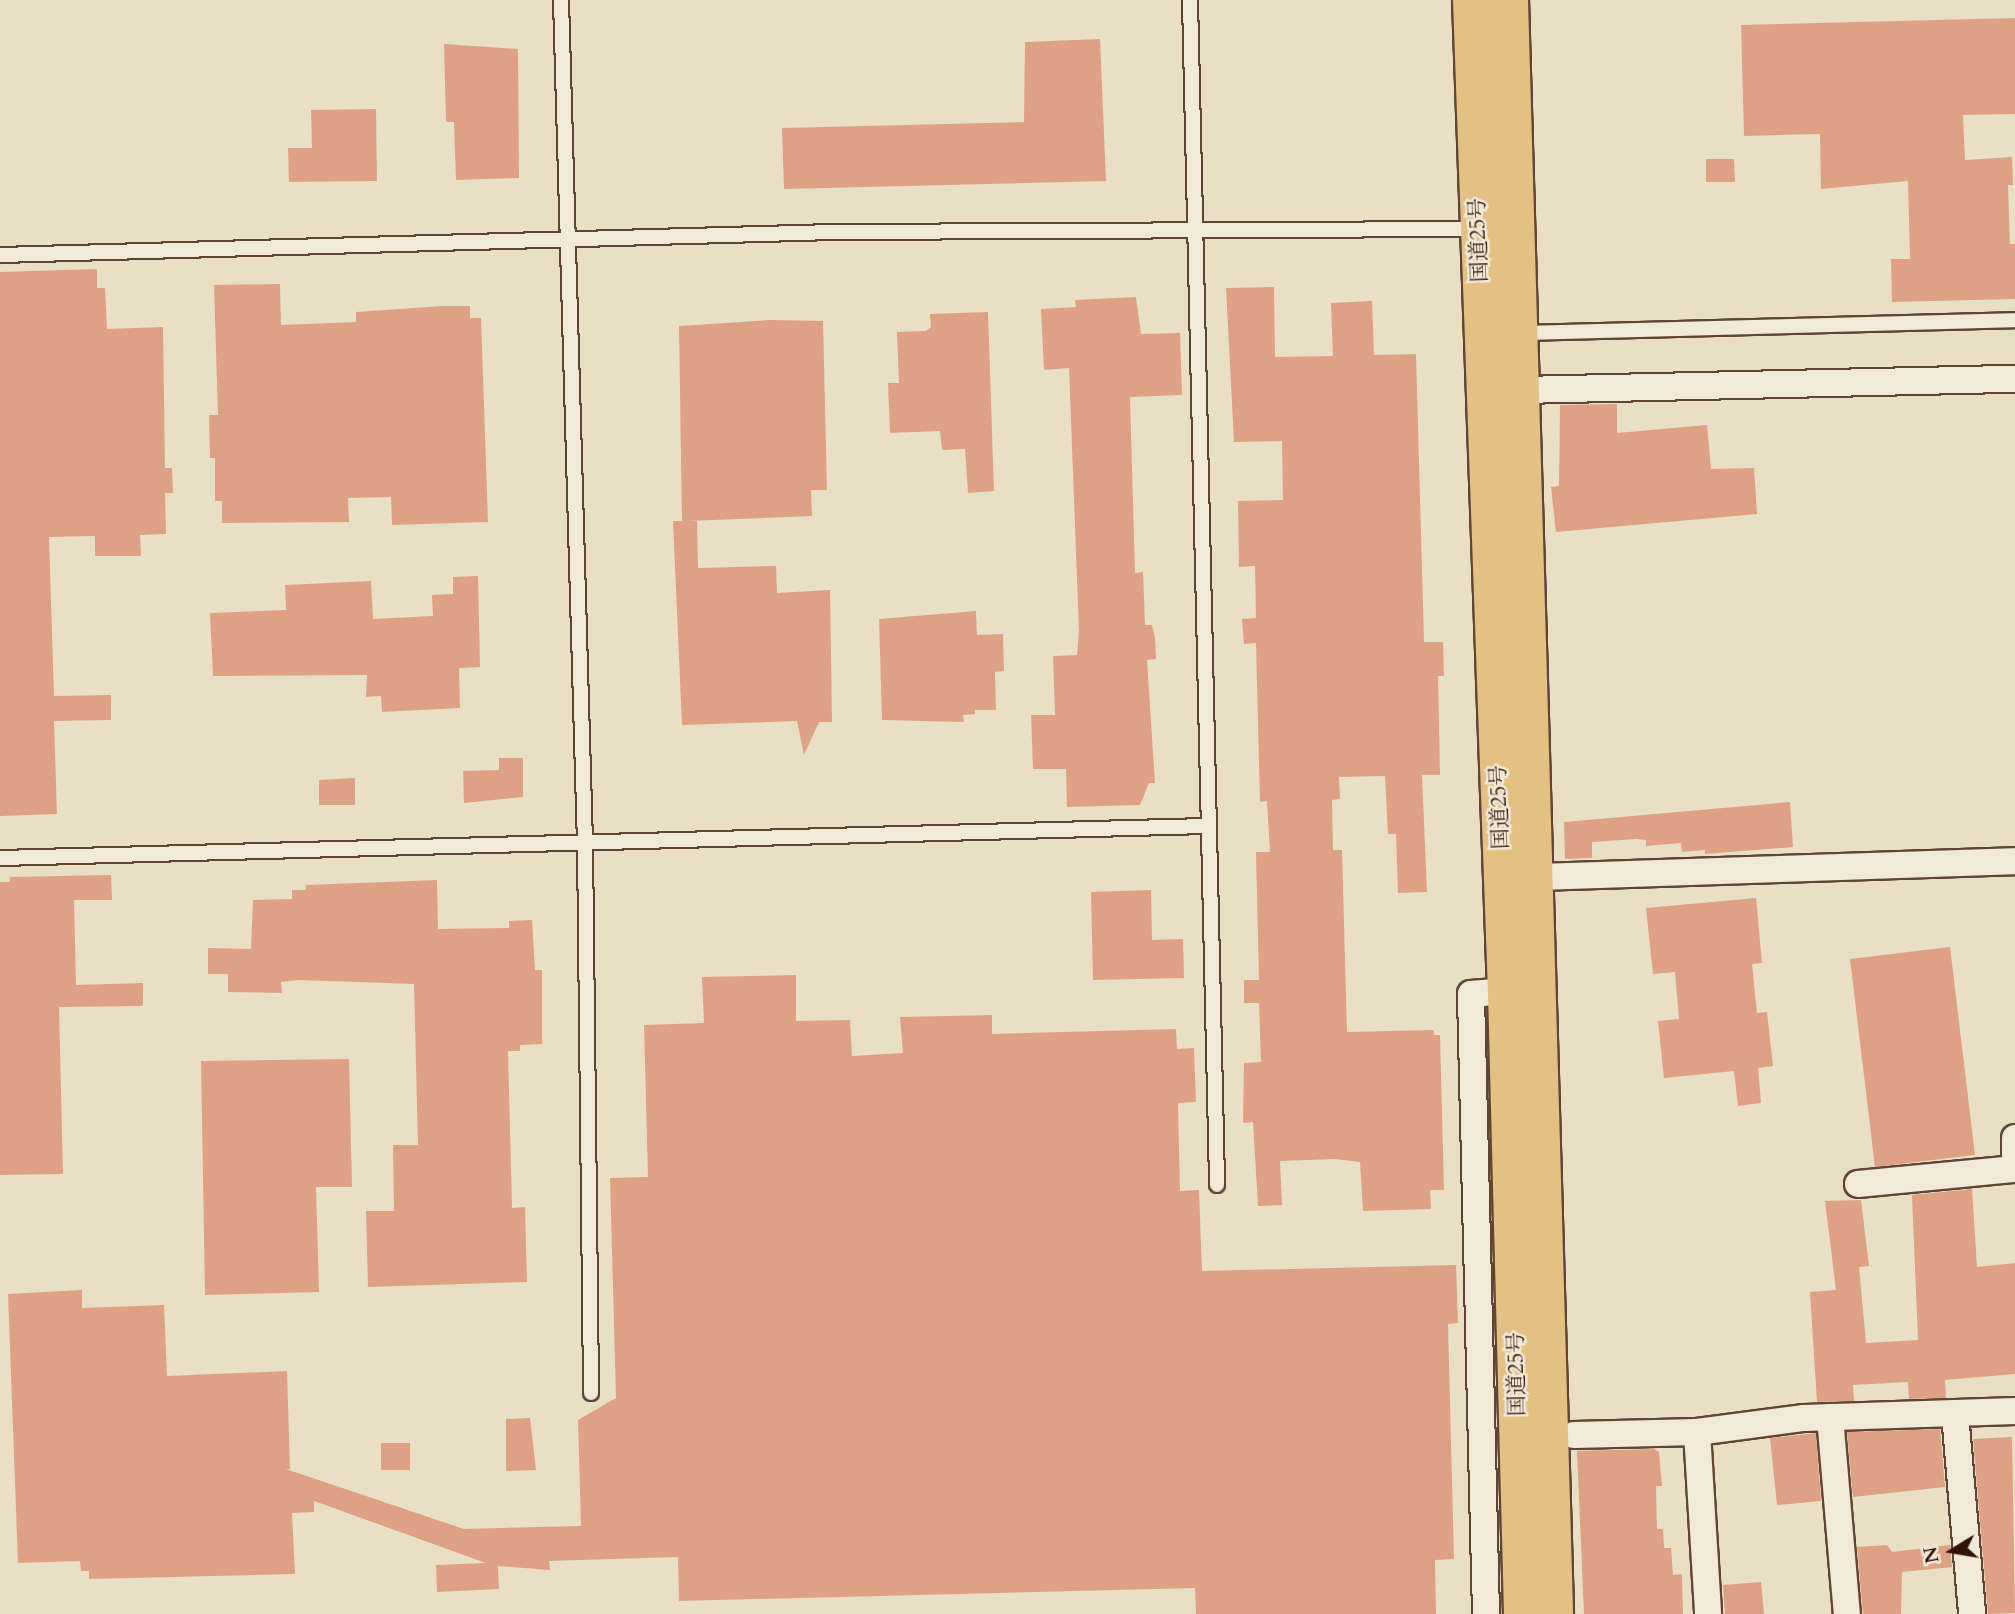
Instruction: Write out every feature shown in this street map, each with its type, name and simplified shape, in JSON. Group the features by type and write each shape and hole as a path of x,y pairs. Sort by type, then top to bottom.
{"highway":[{"name":"国道25号","path":"1472,0 1497,228 1520,334 1537,877 1554,1614"},
{"name":"国道25号","path":"1509,0 1497,228 1507,991 1523,1614"}],"street":[{"path":"1521,390 2015,379"},
{"path":"1537,877 2015,861"},
{"path":"1486,1614 1471,994 1507,991"},
{"path":"2015,1138 2015,1154"},
{"path":"1858,1184 2015,1169"},
{"path":"1574,1434 1697,1432 1830,1417 2015,1411"},
{"path":"1955,1414 1972,1614"},
{"path":"1830,1417 1847,1614"},
{"path":"1697,1432 1708,1614"}],"lane":[{"path":"561,0 585,844 591,1392"},
{"path":"1190,0 1198,227 1207,826 1217,1185"},
{"path":"0,255 1198,227 1497,228"},
{"path":"1520,334 2015,320"},
{"path":"0,858 1207,826"}],"building":[{"path":"2015,18 2015,114 1963,115 1965,160 2012,157 2013,185 2008,185 2010,244 2015,244 2015,299 1892,302 1891,259 1910,259 1908,181 1821,189 1820,134 1744,136 1741,25"},
{"path":"1100,39 1106,181 784,189 782,128 1024,122 1025,42"},
{"path":"444,44 518,49 519,178 456,180 454,122 446,122"},
{"path":"376,109 377,181 289,182 288,148 312,148 311,110"},
{"path":"1706,159 1734,159 1735,182 1706,182"},
{"path":"97,269 97,288 105,288 107,329 163,327 165,468 172,468 173,493 165,493 166,534 140,535 141,556 95,556 95,536 49,537 54,696 111,695 111,720 54,721 57,814 0,816 0,272"},
{"path":"280,284 281,325 356,322 356,312 442,306 470,306 470,318 481,318 488,522 392,525 391,497 348,498 349,522 222,523 222,501 215,501 215,458 210,458 209,415 218,415 214,285"},
{"path":"1274,287 1275,357 1333,356 1331,303 1372,301 1374,355 1416,354 1424,642 1443,642 1444,676 1438,676 1440,775 1422,775 1427,892 1398,893 1396,834 1388,834 1385,776 1339,777 1340,799 1332,800 1333,850 1342,850 1347,1032 1434,1030 1434,1035 1440,1035 1444,1190 1430,1190 1431,1209 1363,1211 1360,1162 1334,1159 1280,1161 1282,1205 1258,1206 1253,1122 1243,1123 1244,1063 1261,1062 1259,1003 1244,1003 1244,980 1259,980 1256,852 1270,852 1267,801 1260,802 1256,643 1244,644 1242,619 1256,618 1255,566 1239,567 1238,501 1283,500 1282,441 1234,442 1226,288"},
{"path":"1136,297 1141,334 1180,333 1182,395 1130,397 1135,573 1143,572 1145,625 1152,625 1155,637 1156,659 1147,660 1155,783 1149,783 1140,805 1067,807 1066,769 1033,769 1031,715 1055,715 1053,656 1077,655 1079,631 1069,368 1044,370 1041,309 1076,307 1075,300"},
{"path":"988,312 994,491 968,493 965,449 942,450 940,431 890,433 888,383 899,383 897,332 926,331 931,327 930,314"},
{"path":"771,320 823,321 827,490 811,490 812,516 687,521 697,521 698,568 776,566 777,593 830,590 832,722 819,722 804,755 797,721 682,725 673,521 682,521 679,326"},
{"path":"1617,404 1617,433 1707,425 1711,469 1754,468 1757,514 1556,532 1551,487 1559,486 1560,405"},
{"path":"478,576 480,667 459,668 460,708 382,712 381,696 366,697 367,675 213,676 210,613 286,610 285,585 371,581 373,619 433,616 432,595 453,594 453,577"},
{"path":"976,611 977,635 1003,634 1004,671 995,672 996,710 975,710 975,714 963,715 964,722 882,720 879,619"},
{"path":"499,758 523,758 523,797 464,803 463,771 499,770"},
{"path":"355,778 355,805 319,805 319,780"},
{"path":"1790,802 1793,847 1705,854 1705,850 1682,852 1681,843 1646,846 1646,840 1636,839 1592,842 1592,858 1565,859 1564,822"},
{"path":"111,875 112,900 74,900 76,985 143,983 143,1006 59,1007 63,1174 0,1175 0,882 10,882 10,877"},
{"path":"437,880 438,929 509,928 509,921 532,920 535,970 542,970 542,1044 520,1045 520,1051 508,1051 512,1208 525,1207 527,1282 368,1287 366,1211 394,1211 393,1145 418,1145 414,984 299,980 281,982 282,993 228,992 228,974 208,974 208,948 251,949 253,900 292,899 292,890 306,890 306,885"},
{"path":"1151,890 1152,940 1183,939 1184,978 1093,980 1091,892"},
{"path":"1756,898 1762,963 1752,964 1757,1013 1767,1012 1773,1066 1758,1068 1761,1103 1738,1106 1734,1071 1664,1078 1658,1021 1679,1019 1675,972 1653,974 1646,908"},
{"path":"1950,947 1975,1155 1875,1167 1850,959"},
{"path":"796,975 796,1021 850,1020 852,1056 903,1053 900,1017 992,1015 992,1034 1176,1029 1177,1049 1194,1048 1196,1102 1178,1103 1180,1191 1199,1190 1202,1271 1456,1265 1458,1323 1448,1324 1454,1559 1435,1560 1436,1614 1196,1614 1195,1588 679,1601 678,1557 549,1561 550,1570 498,1566 499,1589 437,1592 436,1565 486,1563 314,1501 314,1512 292,1513 295,1574 89,1579 89,1571 81,1571 80,1561 18,1563 8,1294 82,1290 82,1308 164,1305 167,1376 287,1371 290,1469 286,1469 464,1529 581,1526 578,1420 616,1398 610,1178 648,1177 644,1025 704,1023 702,977"},
{"path":"349,1059 352,1187 316,1187 319,1292 205,1295 201,1061"},
{"path":"1972,1189 1977,1267 2015,1263 2015,1374 1945,1380 1946,1398 1909,1399 1908,1382 1853,1385 1854,1401 1817,1402 1810,1292 1836,1290 1825,1201 1861,1200 1869,1266 1859,1267 1866,1343 1918,1340 1912,1195"},
{"path":"530,1418 536,1470 506,1471 506,1419"},
{"path":"1940,1429 1945,1487 1853,1497 1847,1432"},
{"path":"1816,1433 1821,1501 1777,1505 1770,1438"},
{"path":"2012,1437 2015,1613 1988,1614 1973,1439"},
{"path":"381,1443 410,1443 410,1470 381,1470"},
{"path":"1654,1449 1659,1452 1662,1486 1656,1486 1657,1529 1663,1529 1664,1548 1671,1548 1673,1575 1682,1574 1683,1614 1584,1614 1577,1451"},
{"path":"1887,1545 1892,1552 1950,1545 1952,1567 1902,1572 1901,1614 1863,1614 1857,1547"},
{"path":"1761,1582 1764,1614 1725,1614 1723,1585"}]}
